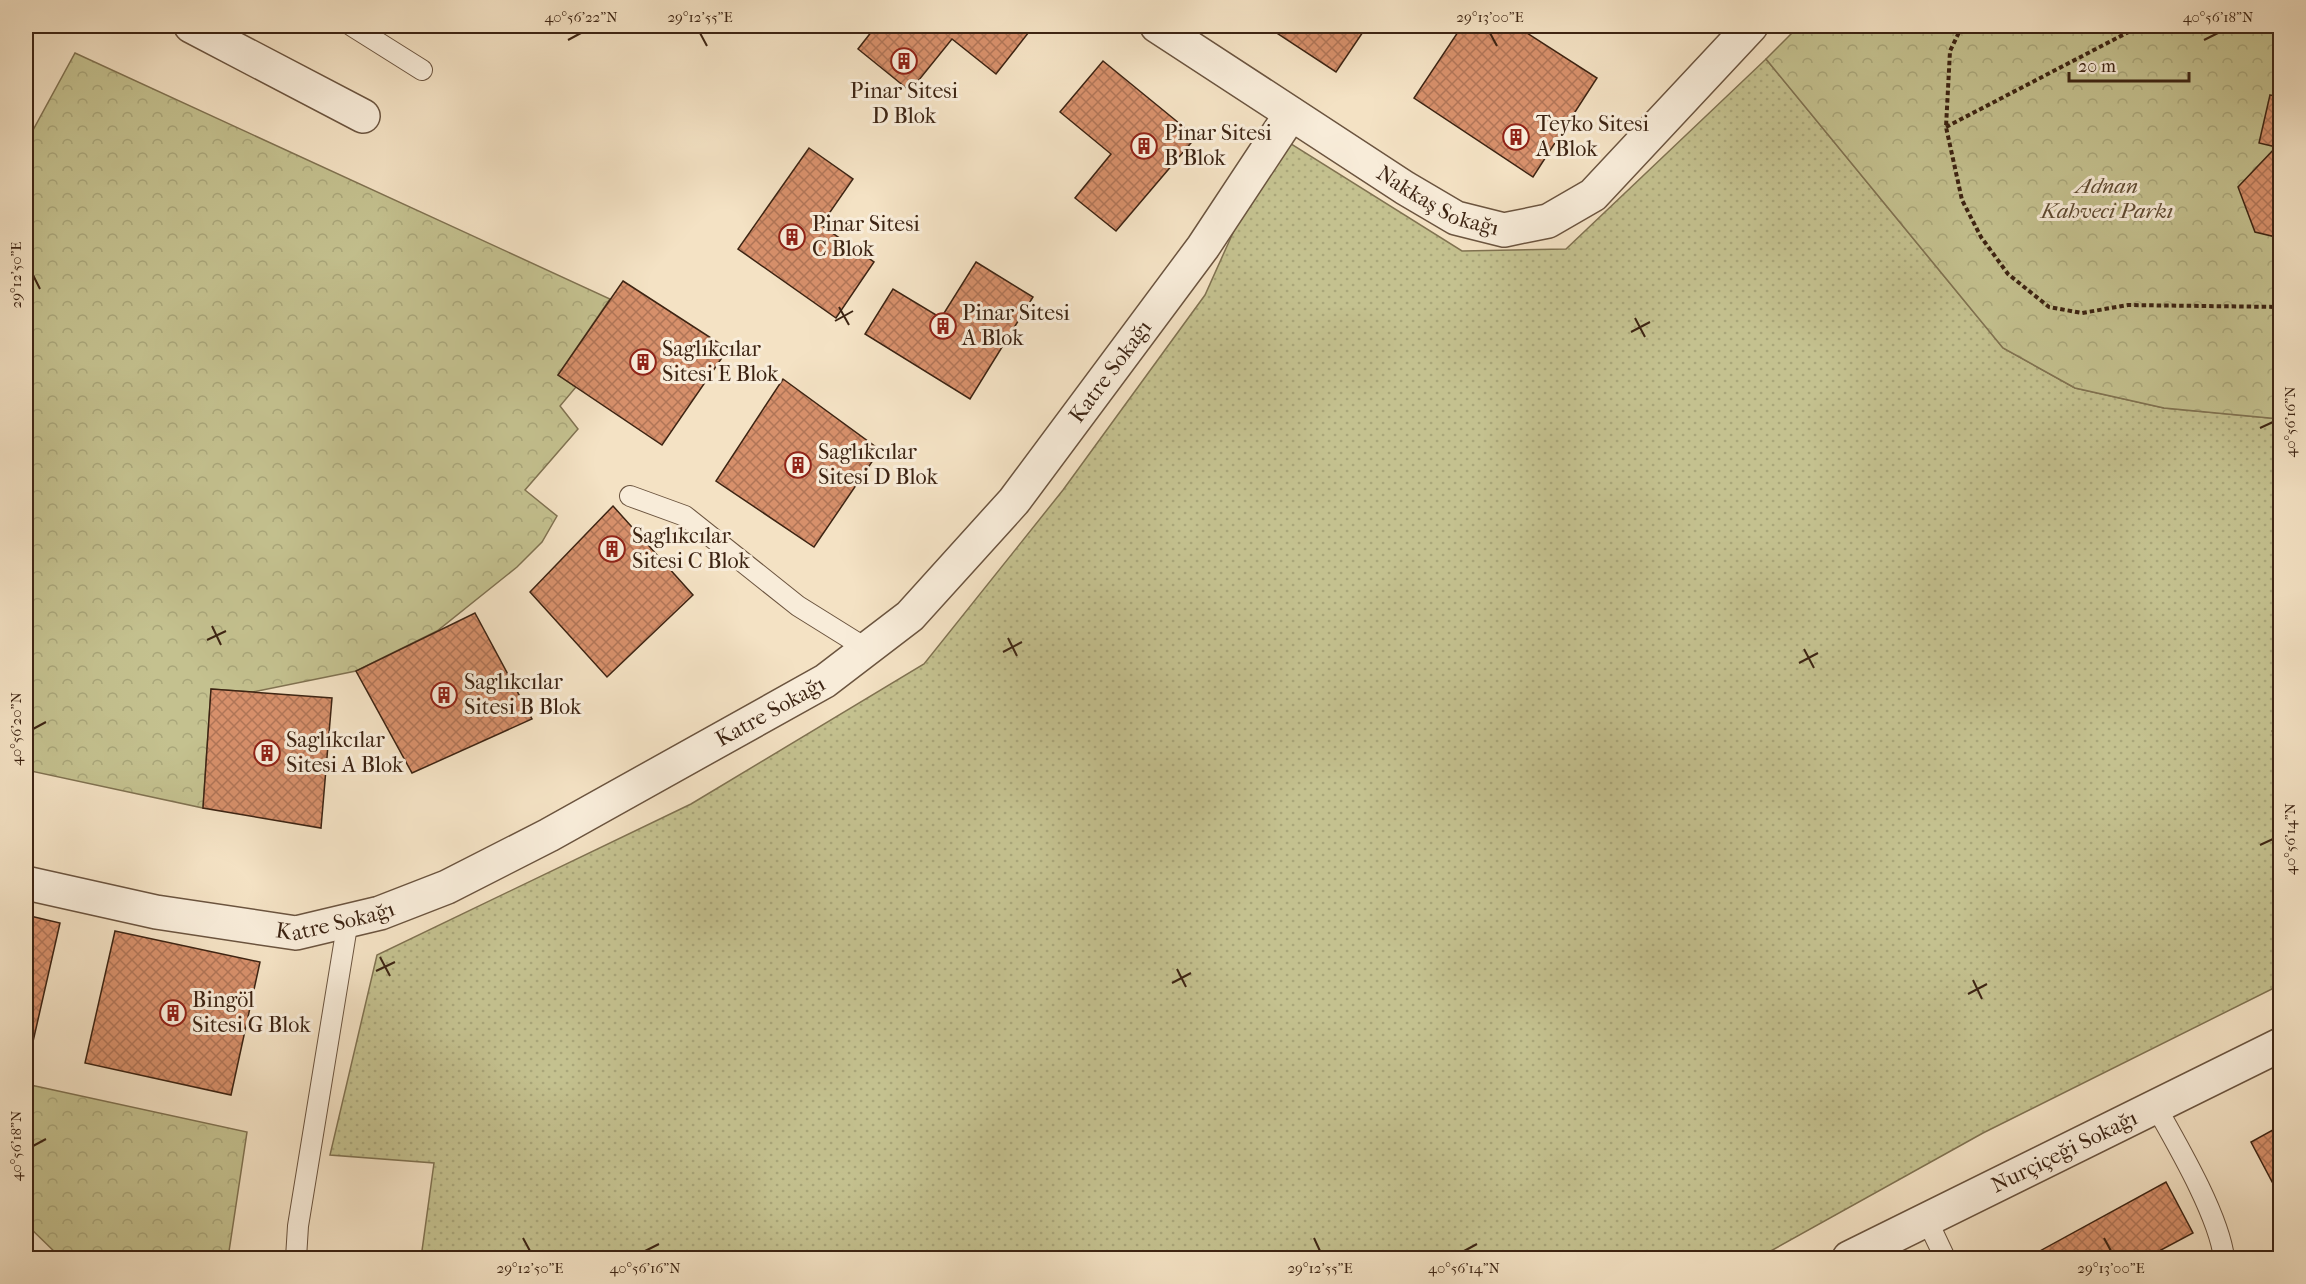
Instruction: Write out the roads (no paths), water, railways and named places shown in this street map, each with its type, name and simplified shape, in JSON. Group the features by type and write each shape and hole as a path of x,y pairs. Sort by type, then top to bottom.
{"street":[{"path":"191,26 363,116"},
{"name":"Nakkaş Sokağı","path":"1157,26 1456,218 1504,230 1548,221 1593,195 1751,26"},
{"name":"Katre Sokağı","path":"26,883 156,912 296,933 380,913 447,887 549,835 825,681 910,616 1014,501 1203,247 1291,114"},
{"name":"Nurçiçeği Sokağı","path":"1849,1258 2280,1045"}],"lane":[{"path":"352,26 422,70"},
{"path":"630,496 685,516 798,606 867,649"},
{"path":"296,1258 298,1226 348,920"},
{"path":"2157,1107 2186,1161 2220,1236 2224,1258"},
{"path":"1927,1220 1945,1258"}],"place":[{"name":"Pinar Sitesi D Blok","path":"904,61"},
{"name":"Teyko Sitesi A Blok","path":"1516,137"},
{"name":"Pinar Sitesi B Blok","path":"1144,146"},
{"name":"Pinar Sitesi C Blok","path":"792,237"},
{"name":"Pinar Sitesi A Blok","path":"943,326"},
{"name":"Saglıkcılar Sitesi E Blok","path":"643,362"},
{"name":"Saglıkcılar Sitesi D Blok","path":"798,465"},
{"name":"Saglıkcılar Sitesi C Blok","path":"612,549"},
{"name":"Saglıkcılar Sitesi B Blok","path":"444,695"},
{"name":"Saglıkcılar Sitesi A Blok","path":"267,753"},
{"name":"Bingöl Sitesi G Blok","path":"173,1013"}],"park label":[{"name":"Adnan Kahveci Parkı","path":"2107,198"}]}
